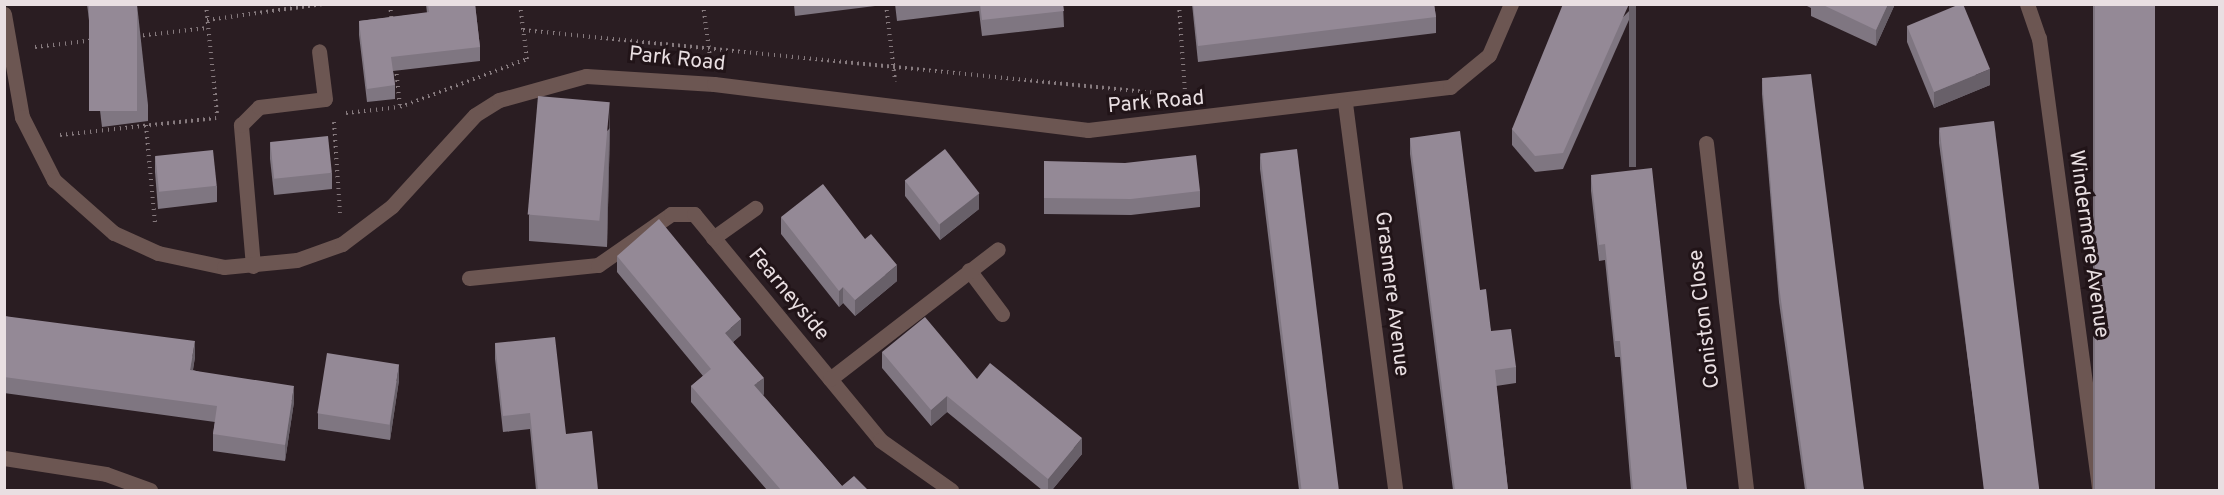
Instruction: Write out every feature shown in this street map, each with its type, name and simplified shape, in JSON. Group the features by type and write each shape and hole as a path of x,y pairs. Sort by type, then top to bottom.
{"street":[{"name":"Park Road","path":"4,14 31,139 54,180 78,206 114,233 158,254 187,262 253,266 297,260 342,244 392,206 475,115 530,91 615,75 898,105 1088,130 1345,103 1450,87 1488,55 1511,4"},
{"name":"Windermere Avenue","path":"2027,4 2039,38 2099,490"},
{"path":"253,266 239,136 247,114 259,107 325,99 319,51"},
{"name":"Grasmere Avenue","path":"1345,103 1395,490"},
{"name":"Coniston Close","path":"1706,143 1746,490"},
{"path":"713,238 755,208"},
{"name":"Fearneyside","path":"469,278 598,265 671,214 694,214 880,440 951,490"},
{"path":"830,379 998,249"},
{"path":"969,270 1002,314"},
{"path":"4,458 106,474 150,490"}],"path":[{"path":"206,4 218,126 239,136"},
{"path":"207,20 323,4"},
{"path":"390,4 392,27"},
{"path":"520,4 530,91"},
{"path":"703,4 714,84"},
{"path":"886,4 898,105"},
{"path":"1174,95 1186,96 1179,4"},
{"path":"127,37 208,28"},
{"path":"524,30 1162,94"},
{"path":"10,50 103,39"},
{"path":"342,244 333,114 400,106 527,59"},
{"path":"396,61 400,106"},
{"path":"31,139 217,117"},
{"path":"146,125 158,254"}],"building":[{"path":"89,4 137,4 137,111 89,111"},
{"path":"428,4 475,4 480,47 391,57 395,85 367,89 359,21 429,12"},
{"path":"980,4 1063,4 1064,11 982,20"},
{"path":"1193,4 1434,4 1436,17 1198,46"},
{"path":"1563,4 1629,4 1563,153 1535,156 1512,129"},
{"path":"1821,4 1888,4 1876,30"},
{"path":"1963,4 1990,69 1934,92 1907,26"},
{"path":"2095,4 2155,4 2155,490 2095,490"},
{"path":"1811,74 1864,490 1807,490 1779,286 1762,78"},
{"path":"538,96 610,102 599,221 528,215"},
{"path":"1994,121 2039,490 1984,490 1939,128"},
{"path":"1460,131 1480,290 1486,289 1491,331 1511,329 1516,367 1495,370 1508,490 1455,490 1410,138"},
{"path":"328,136 332,173 274,179 270,142"},
{"path":"945,149 979,193 939,225 905,180"},
{"path":"1297,149 1339,489 1302,490 1260,154"},
{"path":"213,150 217,186 159,192 155,156"},
{"path":"1196,155 1200,191 1131,199 1044,198 1044,161 1125,163"},
{"path":"1652,168 1687,490 1633,490 1620,341 1615,341 1605,244 1599,245 1591,175"},
{"path":"823,184 865,239 871,234 897,265 855,300 843,287 839,291 781,217"},
{"path":"659,219 741,319 725,333 764,378 754,385 842,486 854,476 868,490 781,490 691,386 711,369 617,256"},
{"path":"4,316 195,341 190,370 294,386 285,445 213,434 217,406 4,377"},
{"path":"925,317 977,379 990,363 1082,438 1048,479 947,396 931,410 882,352"},
{"path":"555,337 566,434 592,431 598,490 538,490 530,413 503,416 495,343"},
{"path":"327,353 399,364 390,425 317,413"}]}
